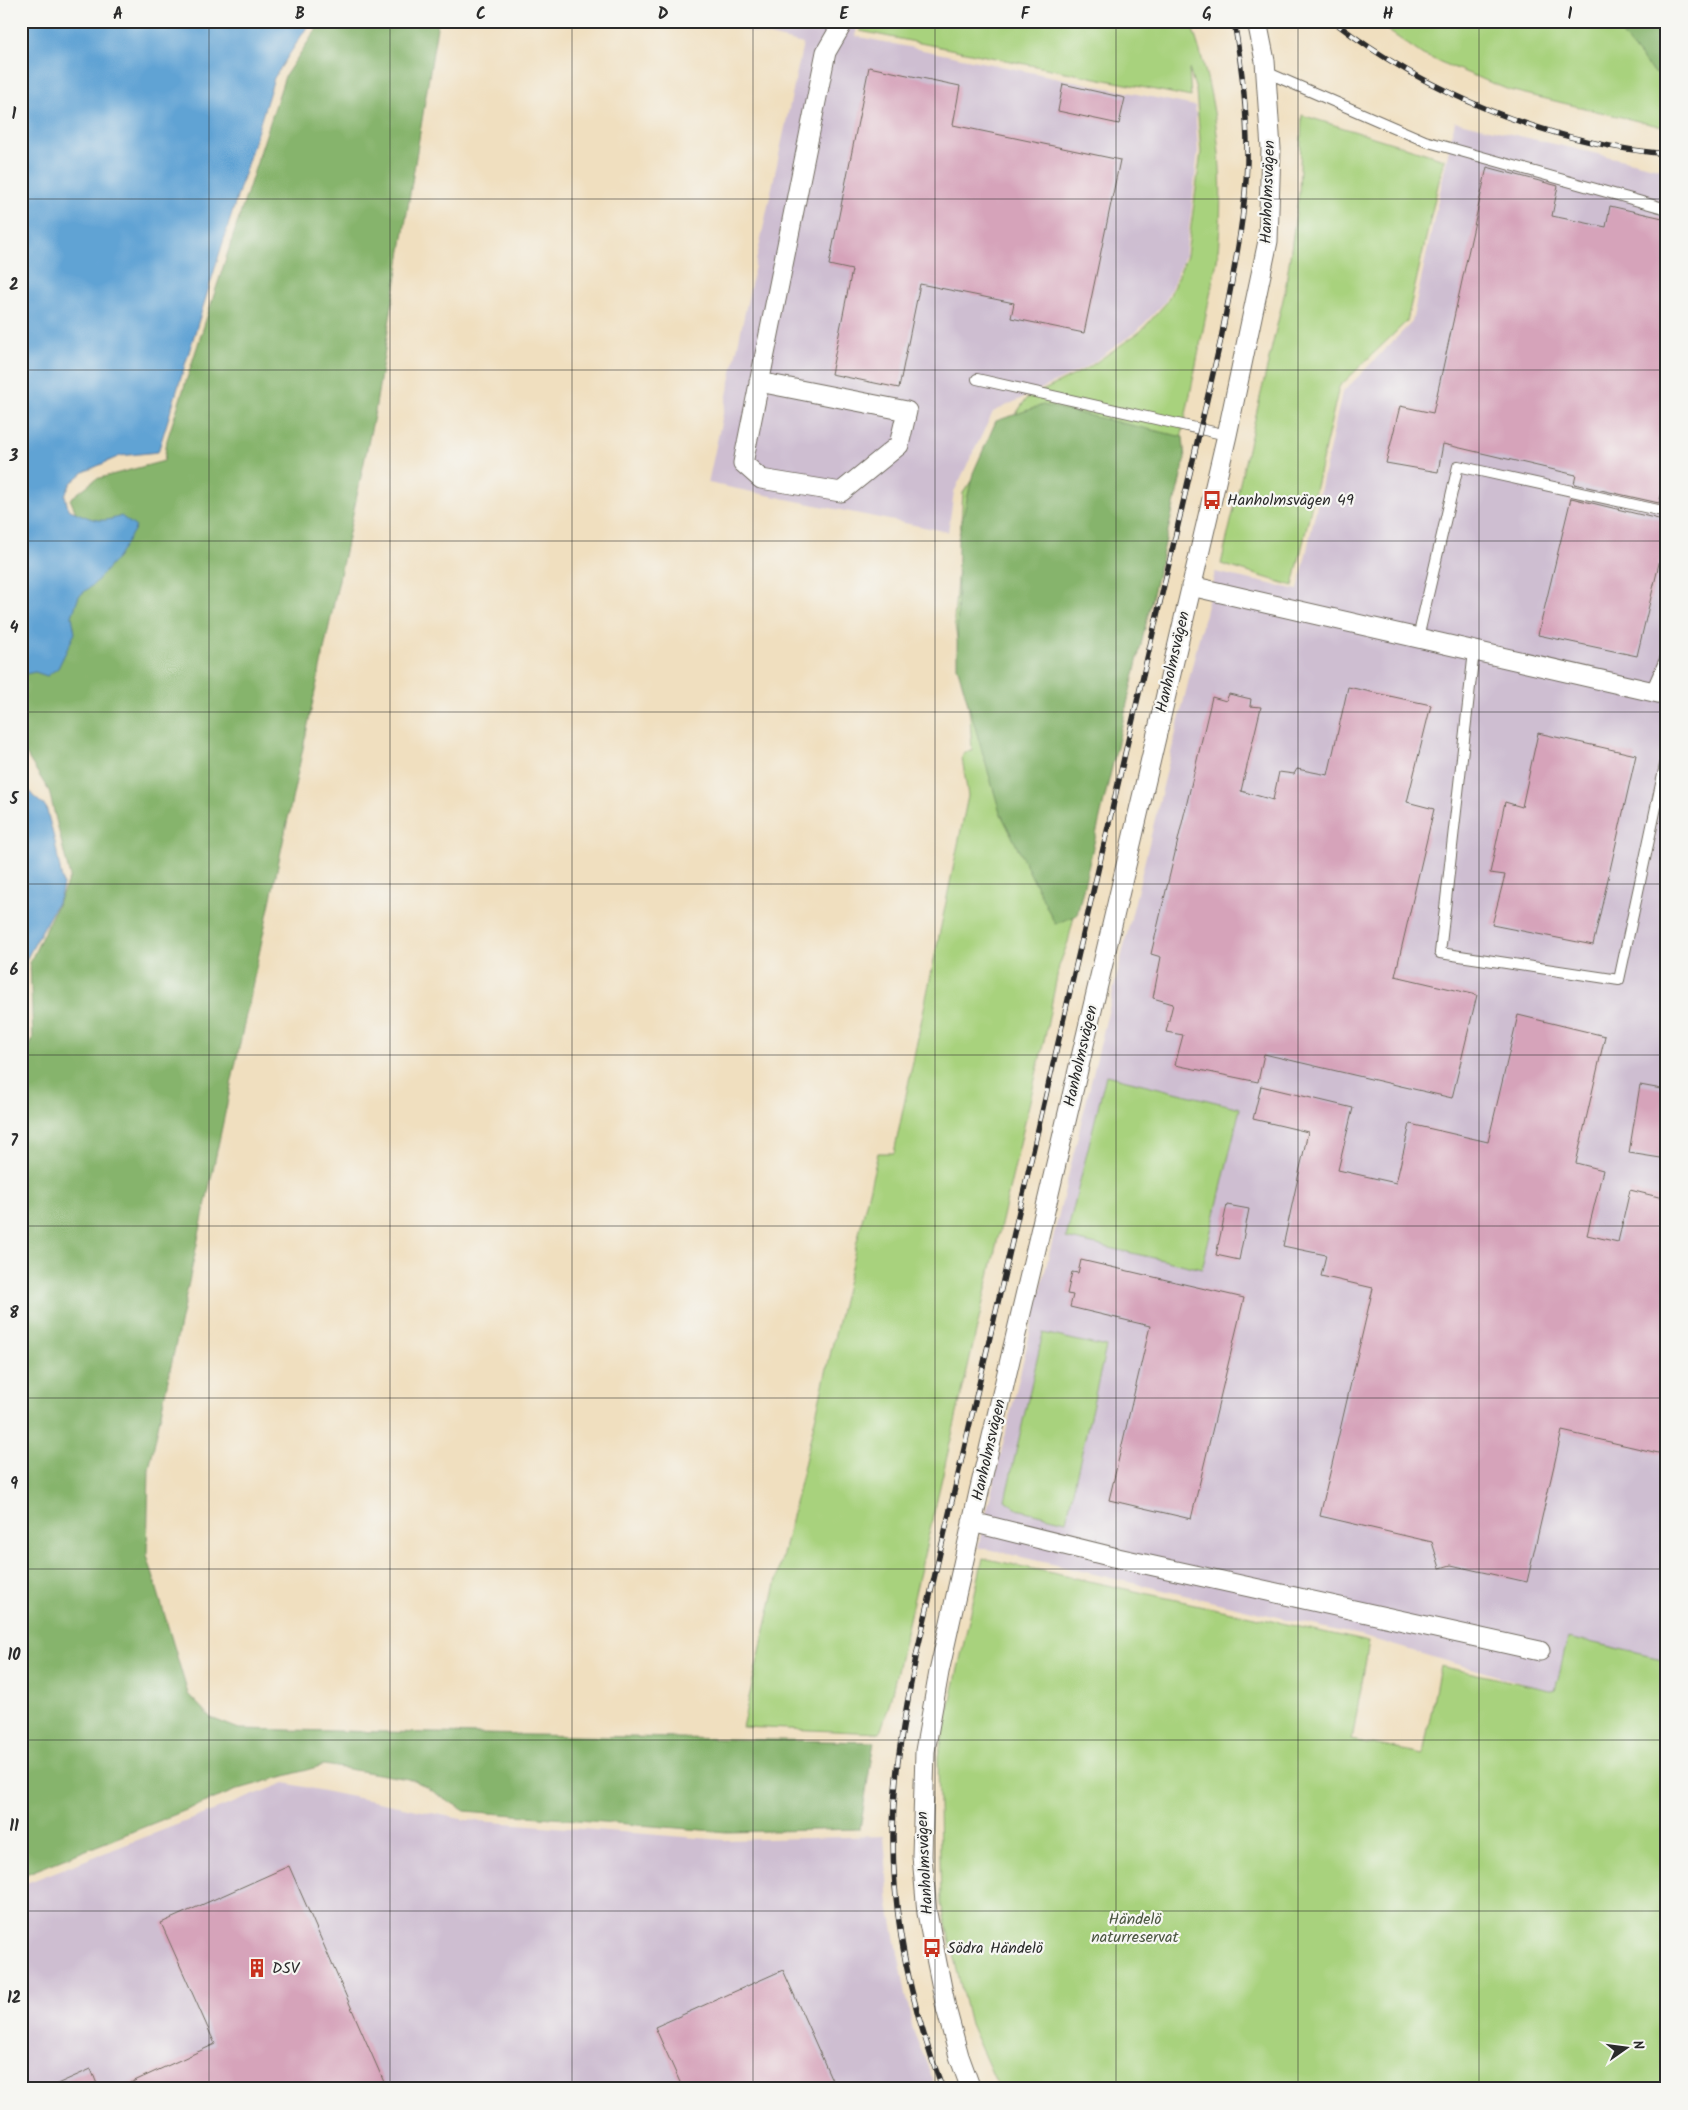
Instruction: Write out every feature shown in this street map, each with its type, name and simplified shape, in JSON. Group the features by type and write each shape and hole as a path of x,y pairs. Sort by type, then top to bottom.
{"street":[{"path":"759,382 907,411 900,446 841,492 761,479 743,463 759,382 826,52 844,21"},
{"name":"Hanholmsvägen","path":"971,2089 959,2056 932,1948 922,1856 921,1808 925,1752 938,1672 972,1522 1227,434 1268,241 1271,149 1266,72 1258,21"},
{"path":"1191,586 1659,693"},
{"path":"972,1522 1113,1557 1540,1651"}],"lane":[{"path":"1266,72 1425,141 1667,209"},
{"path":"977,379 1227,434"},
{"path":"1418,638 1458,466 1667,512"},
{"path":"1474,651 1440,953 1619,980 1667,756"},
{"path":"1659,693 1667,655"}],"shaded area":[{"path":"707,21 859,21 855,36 1195,106 1198,151 1185,256 1165,302 1138,330 1087,367 993,412 954,492 948,532 708,483 803,44"},
{"path":"1455,121 1667,170 1667,1702 1563,1695 1365,1637 978,1547 1215,572 1298,590 1342,393 1412,322"},
{"path":"285,1783 466,1820 724,1840 884,1836 889,1905 913,2030 937,2089 21,2089 21,1885"}],"green space":[{"path":"322,21 438,21 375,411 149,1469 147,1555 188,1694 211,1718 239,1729 874,1742 860,1829 727,1832 465,1811 414,1780 324,1765 239,1789 21,1876 21,1070 33,1038 30,962 70,877 49,791 21,746 21,629 85,533 70,499 96,479 164,461 167,440 285,76"},
{"path":"863,21 1186,21 1185,26 1192,27 1209,84 1218,142 1221,201 1217,261 1162,533 1068,942 1059,966 1046,1032 889,1705 880,1733 742,1727 878,1153 894,1153 968,796 962,758 964,752 972,751 970,717 954,620 963,493 1026,399 1088,368 1141,331 1167,302 1187,255 1201,152 1196,90 1189,69 1191,97 860,31"},
{"path":"1374,21 1667,21 1667,128 1509,90 1423,55"},
{"path":"1611,21 1667,21 1667,78 1653,72"},
{"path":"1302,115 1444,159 1407,321 1339,387 1293,586 1221,564 1285,291 1299,193"},
{"path":"1043,405 1183,437 1185,459 1077,915 1055,924 1000,812 957,666 958,539 973,473 996,421"},
{"path":"1106,1075 1240,1108 1202,1269 1066,1238"},
{"path":"1043,1333 1106,1347 1066,1521 1017,1509 1005,1500"},
{"name":"Händelö naturreservat","path":"983,1558 1369,1642 1352,1740 1423,1754 1440,1666 1555,1691 1568,1637 1667,1660 1667,2089 999,2089 970,2024 941,1904 938,1757"}],"water":[{"path":"21,21 311,21 274,78 158,452 120,456 84,472 71,483 65,495 68,509 88,518 99,520 113,519 121,516 136,527 118,557 94,584 79,596 72,616 75,633 58,668 47,676 35,672 21,675"},
{"path":"21,780 33,796 46,807 63,885 60,897 21,969"}],"building":[{"path":"869,67 960,86 953,125 1120,160 1084,333 1011,318 1014,303 920,284 899,388 831,374 852,270 829,265"},
{"path":"1063,84 1125,98 1119,124 1058,111"},
{"path":"1487,167 1558,186 1552,216 1606,227 1610,206 1667,219 1667,474 1659,503 1574,484 1576,475 1443,444 1438,472 1386,463 1400,406 1433,413"},
{"path":"1571,498 1667,521 1667,530 1637,656 1538,635"},
{"path":"1348,687 1431,705 1407,802 1434,809 1395,976 1477,995 1452,1098 1264,1054 1258,1082 1175,1065 1183,1035 1166,1032 1173,1004 1153,998 1161,957 1151,954 1212,697 1226,701 1229,694 1251,699 1250,706 1261,707 1241,791 1273,800 1279,772 1294,774 1297,769 1328,775"},
{"path":"1538,733 1636,755 1593,945 1492,925 1505,875 1490,873 1505,802 1522,807"},
{"path":"1518,1015 1605,1036 1576,1163 1603,1170 1587,1235 1618,1242 1630,1190 1667,1199 1667,1455 1562,1431 1527,1582 1451,1565 1440,1568 1432,1542 1320,1516 1373,1288 1321,1276 1326,1255 1283,1246 1308,1132 1253,1119 1261,1086 1353,1108 1338,1170 1396,1183 1410,1124 1488,1142"},
{"path":"1640,1085 1667,1090 1667,1159 1629,1153"},
{"path":"1227,1205 1249,1209 1239,1260 1216,1255"},
{"path":"1081,1260 1244,1298 1191,1519 1109,1500 1150,1326 1070,1307 1073,1295 1067,1294 1072,1272 1078,1273"},
{"name":"DSV","path":"289,1866 387,2089 117,2089 215,2044 161,1923"},
{"path":"783,1970 836,2089 683,2089 655,2027"},
{"path":"91,2069 99,2089 46,2089"}],"railway":[{"path":"943,2089 918,2015 901,1937 893,1858 893,1818 900,1747 917,1652 1221,339 1234,273 1241,228 1247,162 1247,126 1244,91 1234,21"},
{"path":"1333,21 1369,47 1408,71 1491,111 1535,127 1579,139 1667,154"}],"place":[{"name":"Hanholmsvägen 49","path":"1212,500"},
{"name":"Södra Händelö","path":"932,1948"},
{"name":"DSV","path":"257,1968"}]}
